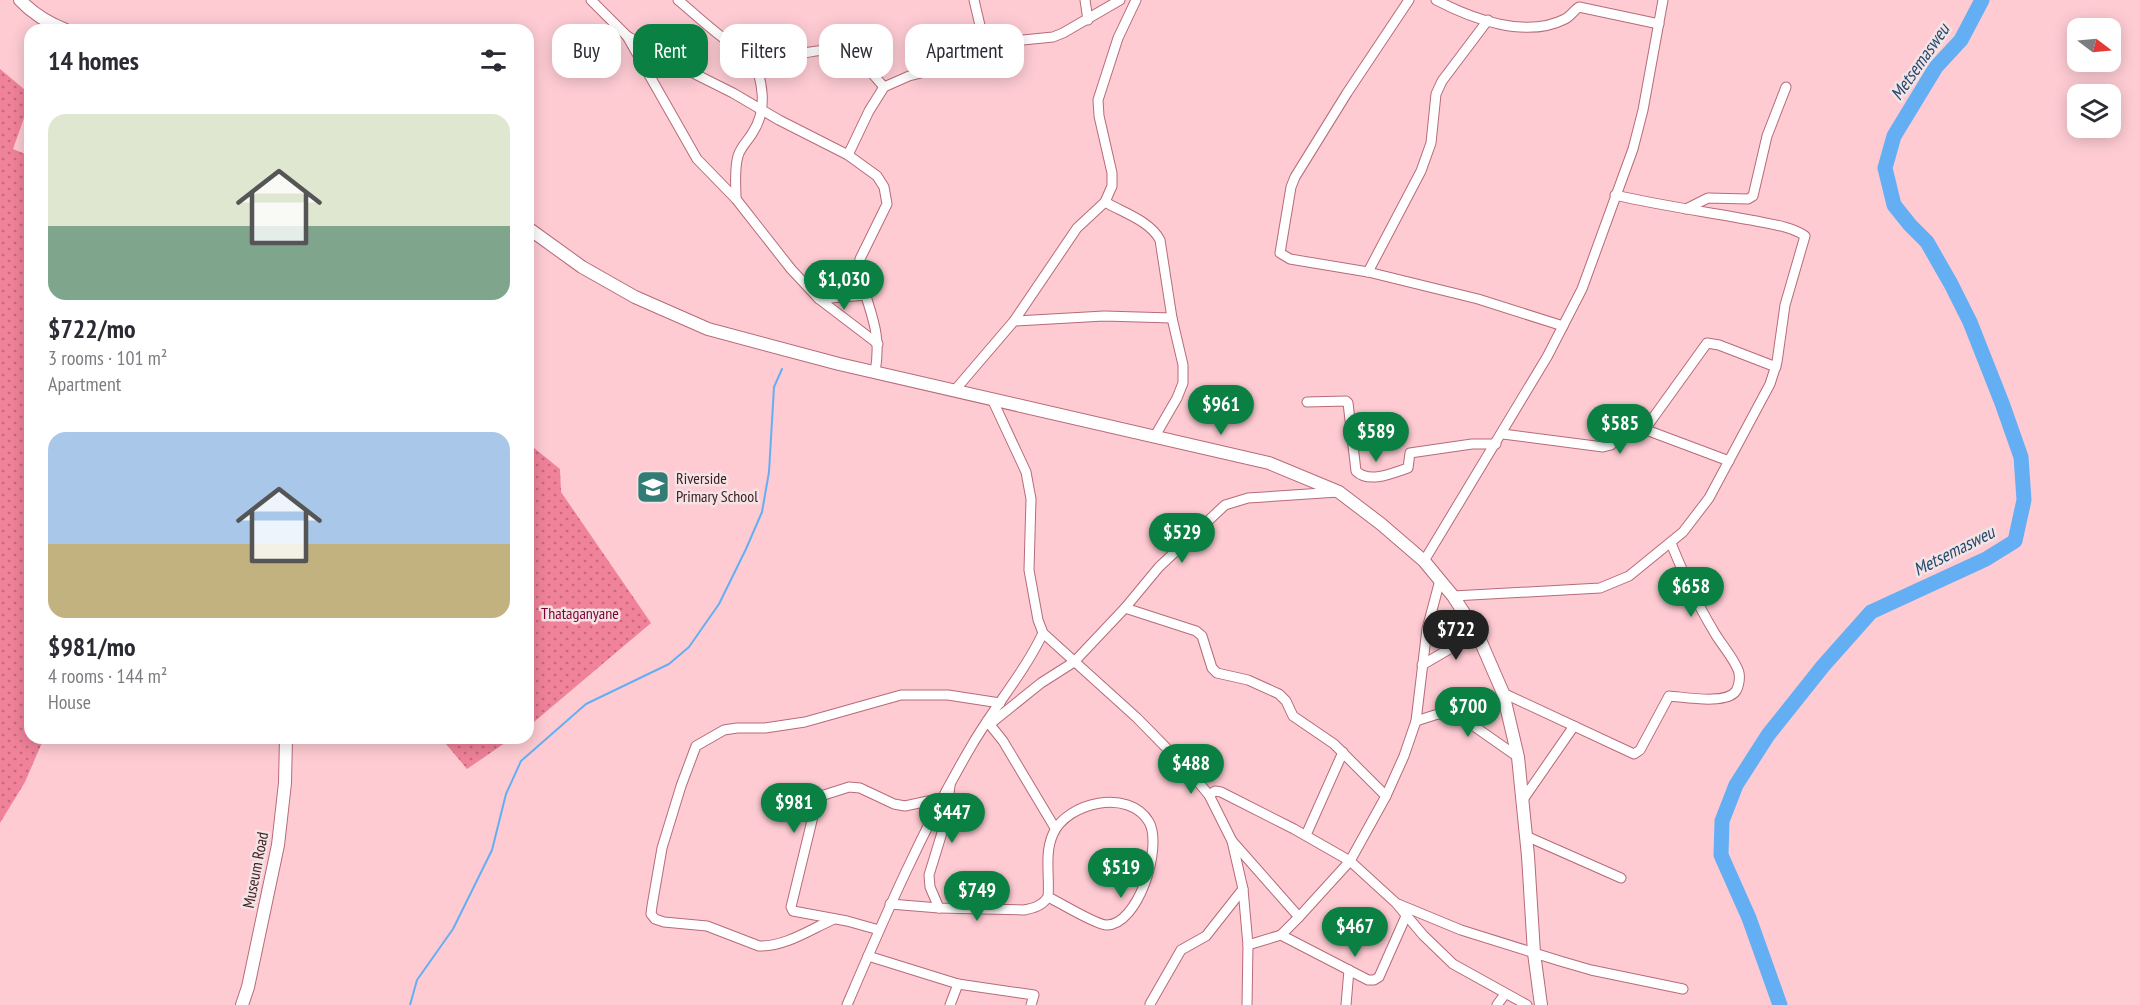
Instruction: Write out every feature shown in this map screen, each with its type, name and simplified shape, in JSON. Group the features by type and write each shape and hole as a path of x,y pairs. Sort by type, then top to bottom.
{"street":[{"path":"20,0 31,12 51,24"},
{"path":"591,0 627,36 690,149 736,199 791,269 819,299 878,344"},
{"path":"678,0 720,34"},
{"path":"974,0 980,24"},
{"path":"1085,0 1088,20"},
{"path":"1024,40 1053,37 1088,20 1120,0"},
{"path":"955,390 1014,321 1077,228 1105,202 1112,186 1113,173 1099,116 1098,100 1119,38 1136,0"},
{"path":"1409,0 1295,177 1280,249 1283,256 1368,272 1478,299 1563,326"},
{"path":"1436,0 1488,20 1533,27 1563,20 1579,7 1659,24"},
{"path":"1424,561 1503,434 1582,289 1615,195 1624,178 1635,139 1663,0"},
{"path":"1368,272 1421,171 1431,143 1436,94 1442,81 1488,20"},
{"path":"627,36 848,155 877,176 888,197 885,212 860,260 859,269 877,330 875,372"},
{"path":"807,54 838,50 848,53 858,59 884,87"},
{"path":"736,199 737,159 742,147 752,134 762,110 759,78"},
{"path":"848,155 869,111 884,87 905,78"},
{"path":"1686,208 1708,198 1748,199 1753,196 1767,136 1786,87"},
{"path":"1453,596 1600,588 1629,576 1683,532 1709,498 1757,412 1776,367 1785,305 1805,236 1767,224 1615,195"},
{"path":"1105,202 1155,231 1161,240 1183,383 1178,398 1155,436"},
{"path":"534,232 582,267 635,297 708,329 875,372 1269,463 1339,492 1390,531 1424,561 1453,596 1477,633 1503,693 1518,757 1534,953 1541,1005"},
{"path":"819,299 866,295"},
{"path":"1014,321 1104,316 1172,318"},
{"path":"1646,429 1707,343 1719,345 1776,367"},
{"path":"992,399 1026,472 1031,499 1029,570 1038,620 1044,633 1137,718 1189,771 1209,795 1232,841 1243,889 1248,945 1246,1005"},
{"path":"1307,402 1346,401 1356,471 1361,476 1370,478 1407,468 1410,453 1472,444 1496,444"},
{"path":"1503,434 1603,447 1611,445 1624,425 1633,425 1729,460"},
{"path":"989,722 1041,683 1074,662 1125,608 1159,567 1225,505 1248,498 1339,492"},
{"path":"1503,693 1634,754 1638,753 1669,696 1719,699 1728,697 1736,691 1739,672 1687,583 1671,543"},
{"path":"1248,945 1281,935 1299,917 1350,861 1386,796 1404,756 1416,721 1427,629 1440,580"},
{"path":"1125,608 1196,631 1202,636 1212,668 1217,673 1248,680 1279,694 1286,701 1293,716 1334,744 1386,796"},
{"path":"848,1005 890,904 942,798 1044,633"},
{"path":"1422,664 1477,633"},
{"path":"834,919 792,938 767,946 759,946 707,926 664,922 655,919 651,914 662,848 696,746 723,730 765,728 805,722 901,696 948,695 1000,703"},
{"path":"1416,721 1438,714 1458,716 1518,757"},
{"path":"989,722 1026,776 1055,828"},
{"path":"1522,801 1574,726"},
{"name":"Museum Road","path":"242,1005 278,845 285,783 286,744"},
{"path":"1306,835 1343,752"},
{"path":"939,908 930,887 929,875 945,823 950,784"},
{"path":"879,930 797,913 791,907 800,863 819,799 833,791 849,787 860,788 894,804 905,806 942,798"},
{"path":"1209,795 1215,791 1221,792 1306,835 1350,861 1396,903 1453,964 1527,1005"},
{"path":"890,904 939,908 1024,910 1036,908 1048,897 1048,854 1051,837 1055,828 1066,818 1080,809 1111,801 1126,803 1139,811 1149,822 1154,834 1154,848 1146,880 1127,916 1118,923 1103,924 1048,897"},
{"path":"1526,836 1621,878"},
{"path":"1232,841 1299,917"},
{"path":"1150,1004 1181,950 1206,936 1243,889"},
{"path":"1396,903 1461,930 1534,953 1591,970 1683,989"},
{"path":"1281,935 1368,980 1374,980 1378,977 1406,916"},
{"path":"868,956 958,984 1034,995 1031,1005"},
{"path":"1346,1005 1349,970"},
{"path":"950,1005 958,984"},
{"path":"1497,1005 1505,994"}],"green space":[{"path":"0,69 24,89 24,118 13,149 24,154 24,744 41,744 25,782 0,823"},
{"name":"Thataganyane","path":"534,448 560,469 561,492 651,623 534,722"},
{"path":"446,744 503,744 467,769"}],"waterway":[{"name":"Metsemasweu","path":"1780,1005 1749,918 1721,855 1722,821 1736,785 1768,735 1823,666 1871,612 1986,559 2015,541 2024,500 2021,457 1970,322 1927,242 1894,205 1885,168 1894,136 1936,67 1961,40 1982,0"},
{"path":"410,1005 417,980 453,929 492,850 506,794 521,761 586,704 669,664 689,647 719,604 762,512 769,472 774,387 782,369"}],"place":[{"name":"Riverside Primary School","path":"653,487"}]}
